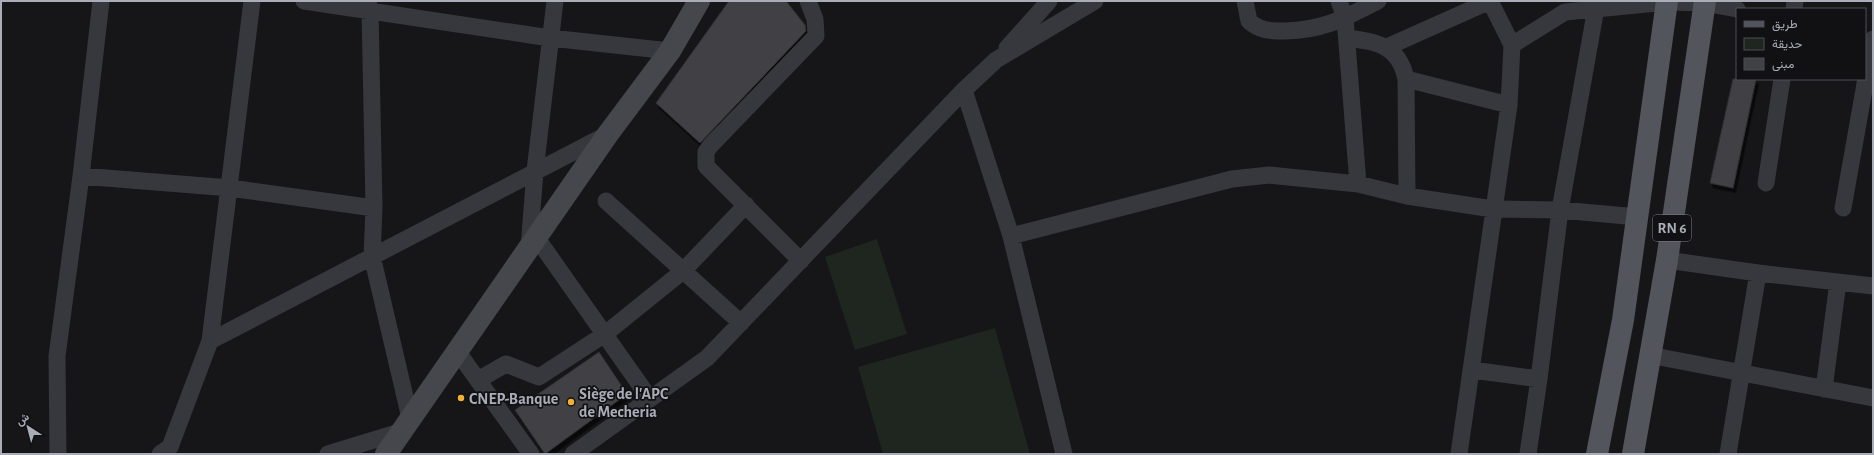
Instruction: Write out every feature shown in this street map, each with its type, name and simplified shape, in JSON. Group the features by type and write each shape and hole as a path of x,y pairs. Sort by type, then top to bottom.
{"main road":[{"path":"386,454 608,134 670,51 700,1"},
{"name":"RN 6","path":"1598,454 1623,320 1667,2"},
{"name":"RN 6","path":"1633,454 1649,355 1667,260 1705,2"}],"street":[{"path":"58,454 57,356 81,176 101,1"},
{"path":"169,452 210,342 252,1"},
{"path":"304,1 369,5 550,38 670,51"},
{"path":"555,1 535,172 533,242 605,334 650,399"},
{"path":"801,260 706,166 706,152 816,36 815,20 808,1"},
{"path":"573,454 707,358 964,90 996,60 1049,1"},
{"path":"996,60 1095,1"},
{"path":"1245,1 1249,21 1265,31 1305,31 1326,26 1378,1"},
{"path":"1338,1 1345,18 1358,184"},
{"path":"1387,47 1490,1 1512,45 1509,105 1459,454"},
{"path":"1512,45 1561,6 1596,8 1667,2 1705,2 1736,9"},
{"path":"328,454 405,425 372,256 374,208 369,5"},
{"path":"1528,454 1560,210 1596,8"},
{"path":"1347,38 1373,42 1387,47 1403,66 1406,79 1407,196"},
{"path":"1866,80 1873,39"},
{"path":"1406,79 1509,105"},
{"path":"1766,183 1782,80"},
{"path":"1844,208 1866,80"},
{"path":"964,90 1011,236 1064,454"},
{"path":"210,342 608,134"},
{"path":"1011,236 1232,179 1269,175 1358,184 1407,196 1494,209 1560,210 1638,217"},
{"path":"81,176 230,188 374,208"},
{"path":"606,201 741,323"},
{"path":"478,380 506,364 539,377 605,334 683,271 746,205"},
{"path":"1667,260 1758,273 1873,286"},
{"path":"1728,454 1758,273"},
{"path":"1824,389 1838,282"},
{"path":"457,351 531,454"},
{"path":"1649,355 1873,398"},
{"path":"1472,370 1539,379"}],"green space":[{"path":"877,239 907,334 855,350 825,257"},
{"path":"995,328 1030,454 883,454 858,367"}],"building":[{"path":"729,1 786,1 805,25 806,31 700,143 656,103"},
{"path":"1733,79 1756,80 1733,188 1710,183"},
{"name":"Siège de l'APC de Mecheria","path":"599,352 627,394 545,454 515,410"}],"place":[{"name":"CNEP-Banque","path":"461,398"},
{"name":"Siège de l'APC de Mecheria","path":"571,402"}]}
